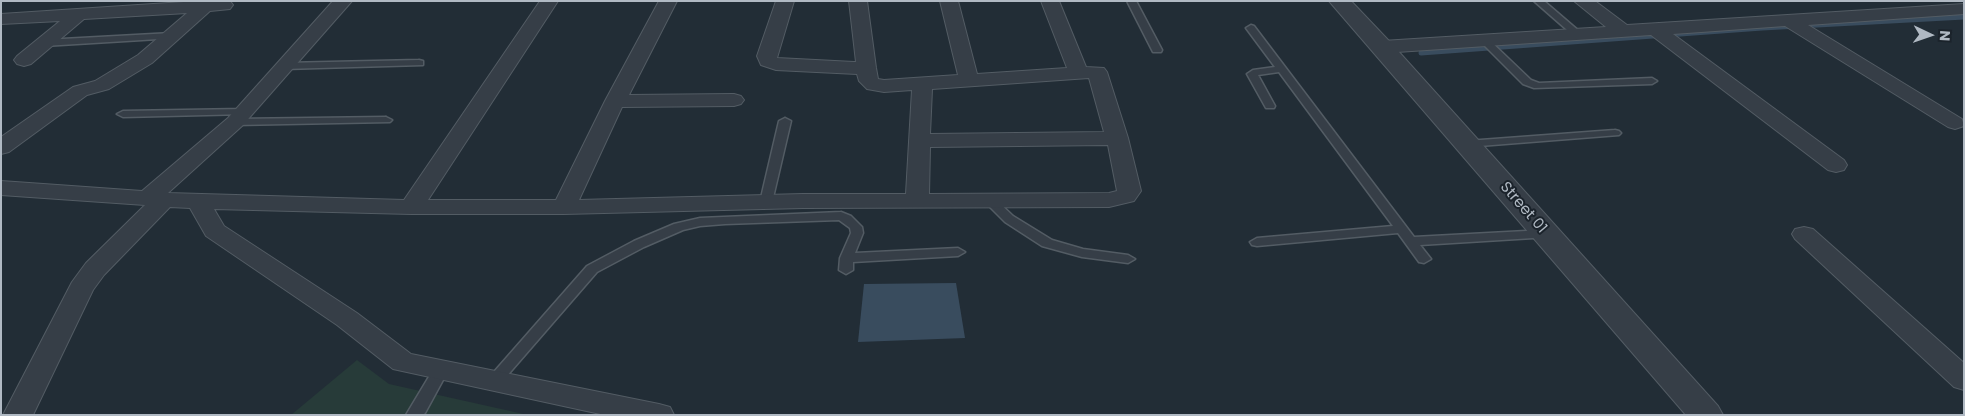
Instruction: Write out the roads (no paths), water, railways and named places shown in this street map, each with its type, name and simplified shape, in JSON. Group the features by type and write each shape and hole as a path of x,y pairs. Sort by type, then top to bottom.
{"street":[{"path":"18,415 81,288 95,269 157,198 240,117 343,1"},
{"path":"412,206 549,1"},
{"path":"564,207 615,101 668,1"},
{"path":"786,1 767,56 768,61 776,64 866,68"},
{"path":"1,188 198,202 412,206 564,207 917,200 1109,200 1126,196 1129,191 1128,182 1102,82 1097,72 874,85 869,81 866,68 858,1"},
{"path":"949,1 969,80"},
{"path":"1050,1 1079,73"},
{"name":"Street 01","path":"1338,1 1382,47 1706,415"},
{"path":"1583,1 1623,31"},
{"path":"1955,1 1964,8"},
{"path":"1382,47 1489,46 1577,34 1623,31 1663,35 1797,26 1964,8"},
{"path":"1,18 207,10"},
{"path":"64,26 207,10"},
{"path":"1,147 80,91 102,85 145,59 207,10"},
{"path":"24,60 78,14"},
{"path":"1797,26 1955,123"},
{"path":"1663,35 1836,165"},
{"path":"917,200 920,102 923,83"},
{"path":"615,101 734,100"},
{"path":"920,141 1117,138"},
{"path":"198,202 215,231 347,319 403,362 659,415"},
{"path":"1804,234 1964,380"}],"lane":[{"path":"1131,1 1157,50"},
{"path":"1538,1 1577,34"},
{"path":"1251,28 1280,70 1424,259"},
{"path":"44,43 172,36"},
{"path":"1489,46 1527,82 1538,86 1652,81"},
{"path":"284,66 419,63"},
{"path":"1270,106 1252,74 1280,70"},
{"path":"123,114 386,120"},
{"path":"766,202 785,121"},
{"path":"1466,144 1615,133"},
{"path":"989,200 1008,219 1047,243 1082,253 1128,259"},
{"path":"494,381 592,269 639,244 679,227 700,222 725,220 841,216 847,218 856,227 856,233 846,264 958,252"},
{"path":"1257,242 1402,229"},
{"path":"1412,241 1545,234"},
{"path":"414,415 441,370"}],"water":[{"path":"956,283 965,338 858,342 864,284"}],"waterway":[{"path":"1421,53 1762,28 1964,17"}]}
